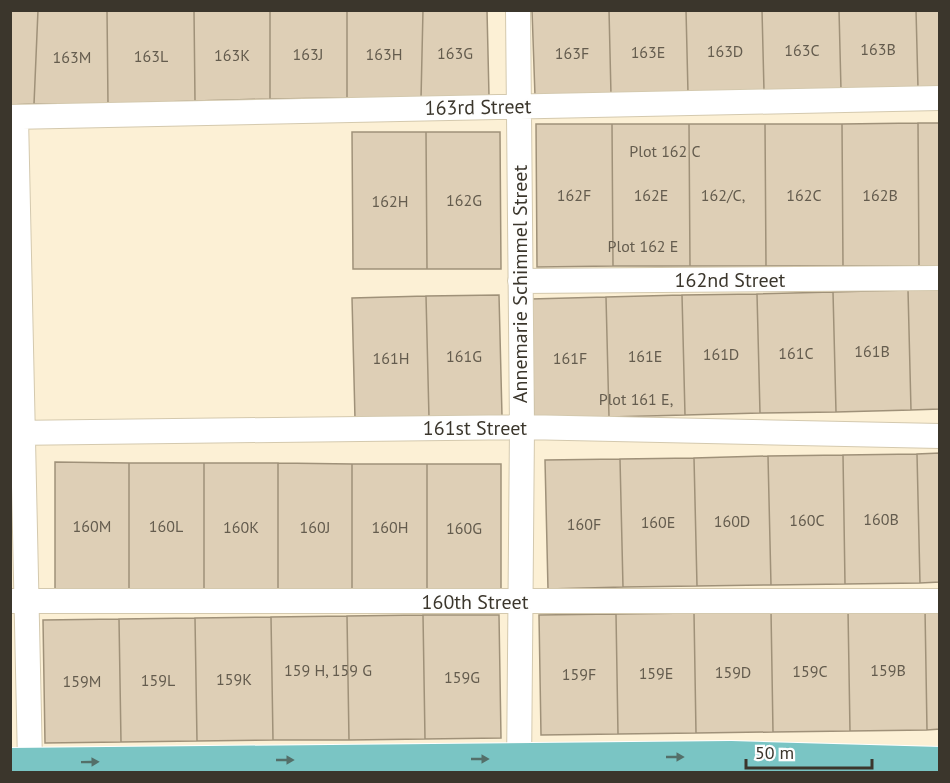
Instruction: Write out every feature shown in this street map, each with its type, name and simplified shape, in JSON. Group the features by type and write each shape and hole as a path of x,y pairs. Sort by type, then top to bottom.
{"main road":[{"path":"20,762 519,765 731,756 939,762"}],"street":[{"name":"Annemarie Schimmel Street","path":"518,10 522,428 519,765"},
{"name":"163rd Street","path":"13,117 939,98"},
{"path":"13,117 20,762"},
{"name":"162nd Street","path":"520,281 939,278"},
{"name":"161st Street","path":"17,433 522,428 939,436"},
{"name":"160th Street","path":"19,601 939,601"}],"building":[{"path":"10,10 38,10 34,104 10,105"},
{"path":"38,10 107,10 108,104 34,104"},
{"path":"107,10 194,10 195,101 108,104"},
{"path":"194,10 270,10 270,99 195,101"},
{"path":"270,10 347,10 347,98 270,99"},
{"path":"347,10 423,10 421,99 347,98"},
{"path":"423,10 487,10 489,96 421,99"},
{"path":"532,10 609,10 611,95 535,96"},
{"path":"609,10 686,10 688,93 611,95"},
{"path":"686,10 762,10 764,91 688,93"},
{"path":"762,10 839,10 841,90 764,91"},
{"path":"839,10 916,10 918,88 841,90"},
{"path":"916,10 940,10 940,88 918,88"},
{"path":"918,123 919,266 843,266 842,124"},
{"path":"918,123 940,123 940,266 919,266"},
{"path":"536,124 612,124 613,266 537,267"},
{"path":"612,124 689,124 690,266 613,266"},
{"path":"689,124 765,124 766,266 690,266"},
{"path":"765,124 842,124 843,266 766,266"},
{"path":"352,132 426,132 427,269 353,269"},
{"path":"426,132 500,132 501,269 427,269"},
{"path":"908,290 911,410 836,412 833,292"},
{"path":"908,290 940,290 940,409 911,410"},
{"path":"833,292 836,412 760,413 757,294"},
{"path":"757,294 760,413 685,415 682,295"},
{"path":"499,295 502,416 429,418 426,296"},
{"path":"682,295 685,415 609,417 606,297"},
{"path":"426,296 429,418 355,419 352,298"},
{"path":"606,297 609,417 534,418 531,299"},
{"path":"940,453 940,582 920,583 917,454"},
{"path":"917,454 920,583 845,584 843,455"},
{"path":"843,455 845,584 771,585 768,456"},
{"path":"768,456 771,585 697,586 694,458"},
{"path":"694,458 697,586 623,587 620,459"},
{"path":"620,459 623,587 548,589 545,460"},
{"path":"55,462 129,463 129,590 55,589"},
{"path":"129,463 204,463 204,590 129,590"},
{"path":"204,463 278,463 278,590 204,590"},
{"path":"278,463 352,464 352,591 278,590"},
{"path":"352,464 427,464 427,591 352,591"},
{"path":"427,464 501,464 501,591 427,591"},
{"path":"925,609 927,730 850,731 848,610"},
{"path":"925,609 940,609 940,729 927,730"},
{"path":"848,610 850,731 773,732 771,611"},
{"path":"771,611 773,732 696,733 694,613"},
{"path":"694,613 696,733 618,734 616,614"},
{"path":"616,614 618,734 541,735 539,615"},
{"path":"423,615 425,739 349,740 347,616"},
{"path":"423,615 499,615 501,738 425,739"},
{"path":"347,616 349,740 273,740 271,617"},
{"path":"271,617 273,740 197,741 195,618"},
{"path":"195,618 197,741 121,742 119,619"},
{"path":"119,619 121,742 45,743 43,620"}]}
